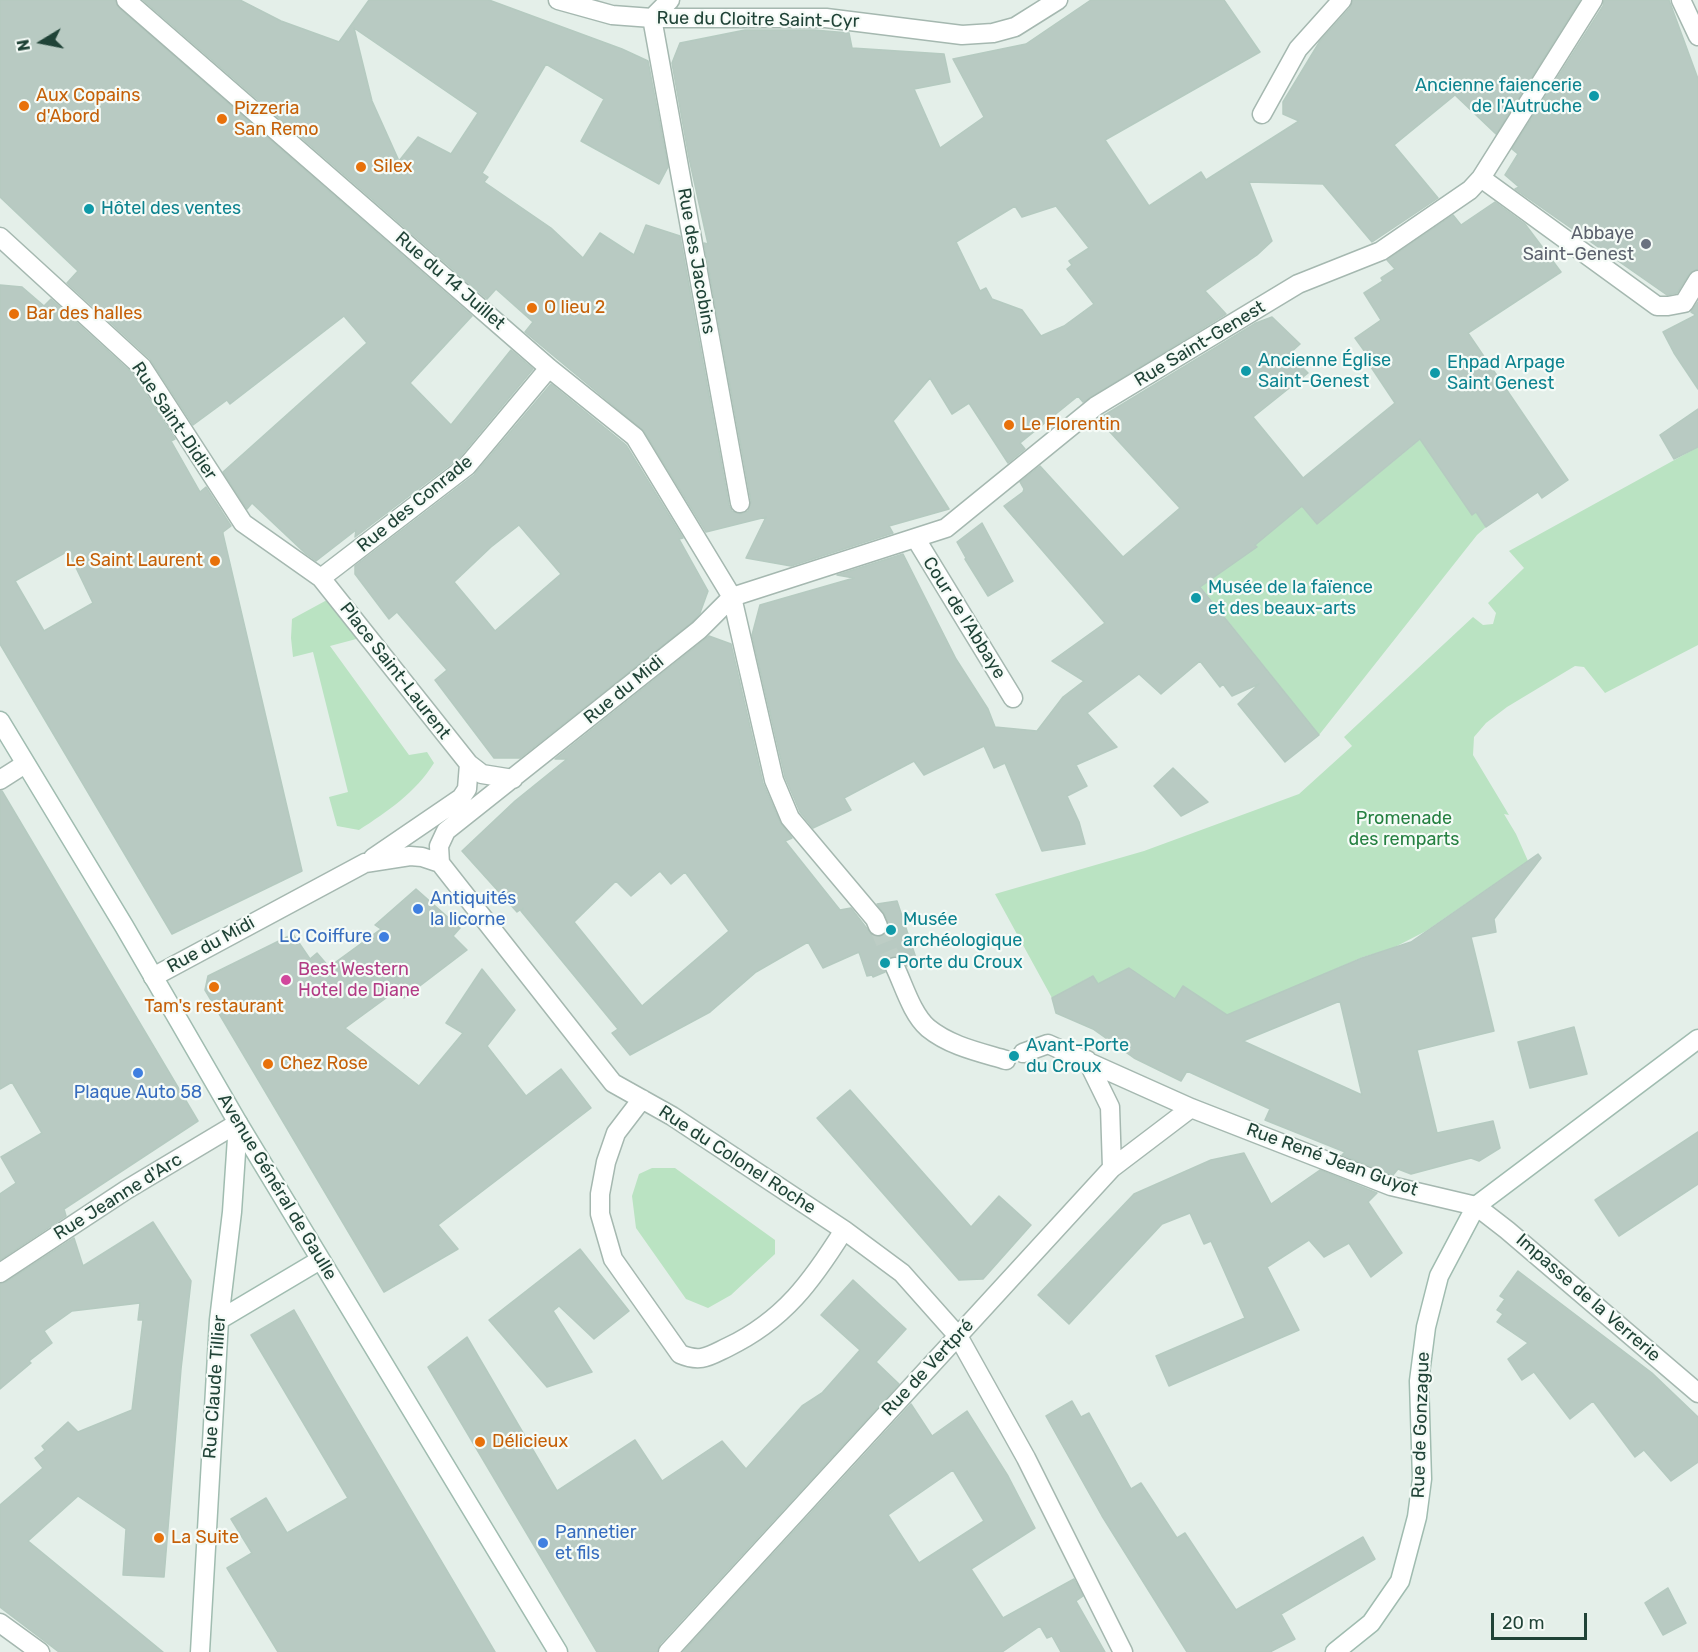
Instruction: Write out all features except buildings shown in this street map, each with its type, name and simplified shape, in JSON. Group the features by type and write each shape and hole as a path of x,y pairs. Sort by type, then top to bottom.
{"street":[{"name":"Rue du 14 Juillet","path":"126,0 549,368 635,437 732,597 774,780 790,818 875,919 878,926"},
{"name":"Rue du Cloitre Saint-Cyr","path":"558,0 612,15 652,18 826,18 962,35 993,33 1015,27 1030,20 1058,0"},
{"path":"652,18 670,0"},
{"path":"1262,114 1298,49 1342,0"},
{"name":"Rue Saint-Genest","path":"732,597 946,528 1096,406 1298,284 1381,251 1470,190 1481,178 1593,0"},
{"path":"1681,0 1698,36"},
{"name":"Rue des Jacobins","path":"652,18 740,503"},
{"path":"1481,178 1657,306 1684,303 1698,280"},
{"name":"Rue Saint-Didier","path":"0,237 142,367 243,524 321,578"},
{"name":"Rue des Conrade","path":"321,578 467,466 549,368"},
{"name":"Cour de l'Abbaye","path":"916,539 1013,698"},
{"name":"Place Saint-Laurent","path":"321,578 469,764"},
{"name":"Rue du Midi","path":"365,863 410,856 440,863 439,846 446,831 699,630 732,597"},
{"name":"Avenue Général de Gaulle","path":"0,721 320,1260 558,1652"},
{"path":"0,780 25,764"},
{"path":"469,764 482,774 513,779"},
{"name":"Rue du Midi","path":"153,976 365,863 461,798 467,789 469,764"},
{"name":"Rue du Colonel Roche","path":"440,863 614,1083 844,1230 902,1272 958,1336 1026,1458 1124,1652"},
{"name":"Rue René Jean Guyot","path":"894,967 915,1009 927,1027 958,1045 1014,1057 1048,1044 1191,1108 1391,1186 1476,1206"},
{"name":"Rue de Gonzague","path":"1335,1652 1371,1623 1400,1581 1417,1517 1422,1479 1419,1381 1426,1327 1438,1276 1476,1206 1698,1039"},
{"path":"1087,1060 1110,1107 1113,1168"},
{"path":"642,1099 616,1133 606,1162 600,1194 600,1214 613,1259 680,1354 692,1359 701,1359 741,1340 783,1311 815,1275 844,1230"},
{"path":"1113,1168 1191,1108"},
{"name":"Rue Jeanne d'Arc","path":"0,1273 126,1190 238,1123"},
{"name":"Rue Claude Tillier","path":"200,1652 219,1320 232,1212 238,1123"},
{"name":"Rue de Vertpré","path":"668,1652 1113,1168"},
{"name":"Impasse de la Verrerie","path":"1476,1206 1698,1393"},
{"path":"219,1320 320,1260"},
{"path":"0,1623 40,1652"}],"green space":[{"path":"1423,437 1486,527 1477,535 1319,735 1196,581 1257,547 1250,538 1302,506 1317,524"},
{"name":"Promenade des remparts","path":"1698,447 1698,645 1605,693 1584,667 1575,666 1507,707 1486,723 1474,737 1473,755 1509,815 1504,814 1528,861 1426,931 1393,948 1363,957 1227,1016 1183,987 1175,999 1130,969 1098,984 1092,976 1052,998 995,894 1144,851 1299,794 1352,746 1344,737 1473,617 1483,625 1493,624 1496,613 1488,603 1524,568 1509,551"},
{"path":"327,600 360,638 330,646 409,755 427,752 434,763 410,792 359,830 337,826 329,797 348,792 313,652 293,657 292,619"},
{"path":"652,1168 675,1168 775,1240 775,1254 731,1295 708,1308 686,1299 636,1228 632,1196 639,1174"}],"tunnel":[{"path":"878,926 895,967"}],"place":[{"name":"Ancienne faiencerie de l'Autruche","path":"1594,96"},
{"name":"Aux Copains d'Abord","path":"24,106"},
{"name":"Pizzeria San Remo","path":"222,119"},
{"name":"Silex","path":"361,167"},
{"name":"Hôtel des ventes","path":"89,209"},
{"name":"Abbaye Saint-Genest","path":"1646,244"},
{"name":"O lieu 2","path":"532,308"},
{"name":"Bar des halles","path":"14,314"},
{"name":"Ancienne Église Saint-Genest","path":"1246,371"},
{"name":"Ehpad Arpage Saint Genest","path":"1435,373"},
{"name":"Le Florentin","path":"1009,425"},
{"name":"Le Saint Laurent","path":"215,561"},
{"name":"Musée de la faïence et des beaux-arts","path":"1196,598"},
{"name":"Antiquités la licorne","path":"418,909"},
{"name":"Musée archéologique","path":"891,930"},
{"name":"LC Coiffure","path":"384,937"},
{"name":"Porte du Croux","path":"885,963"},
{"name":"Best Western Hotel de Diane","path":"286,980"},
{"name":"Tam's restaurant","path":"214,987"},
{"name":"Avant-Porte du Croux","path":"1014,1056"},
{"name":"Chez Rose","path":"268,1064"},
{"name":"Plaque Auto 58","path":"138,1073"},
{"name":"Délicieux","path":"480,1442"},
{"name":"La Suite","path":"159,1538"},
{"name":"Pannetier et fils","path":"543,1543"}]}
